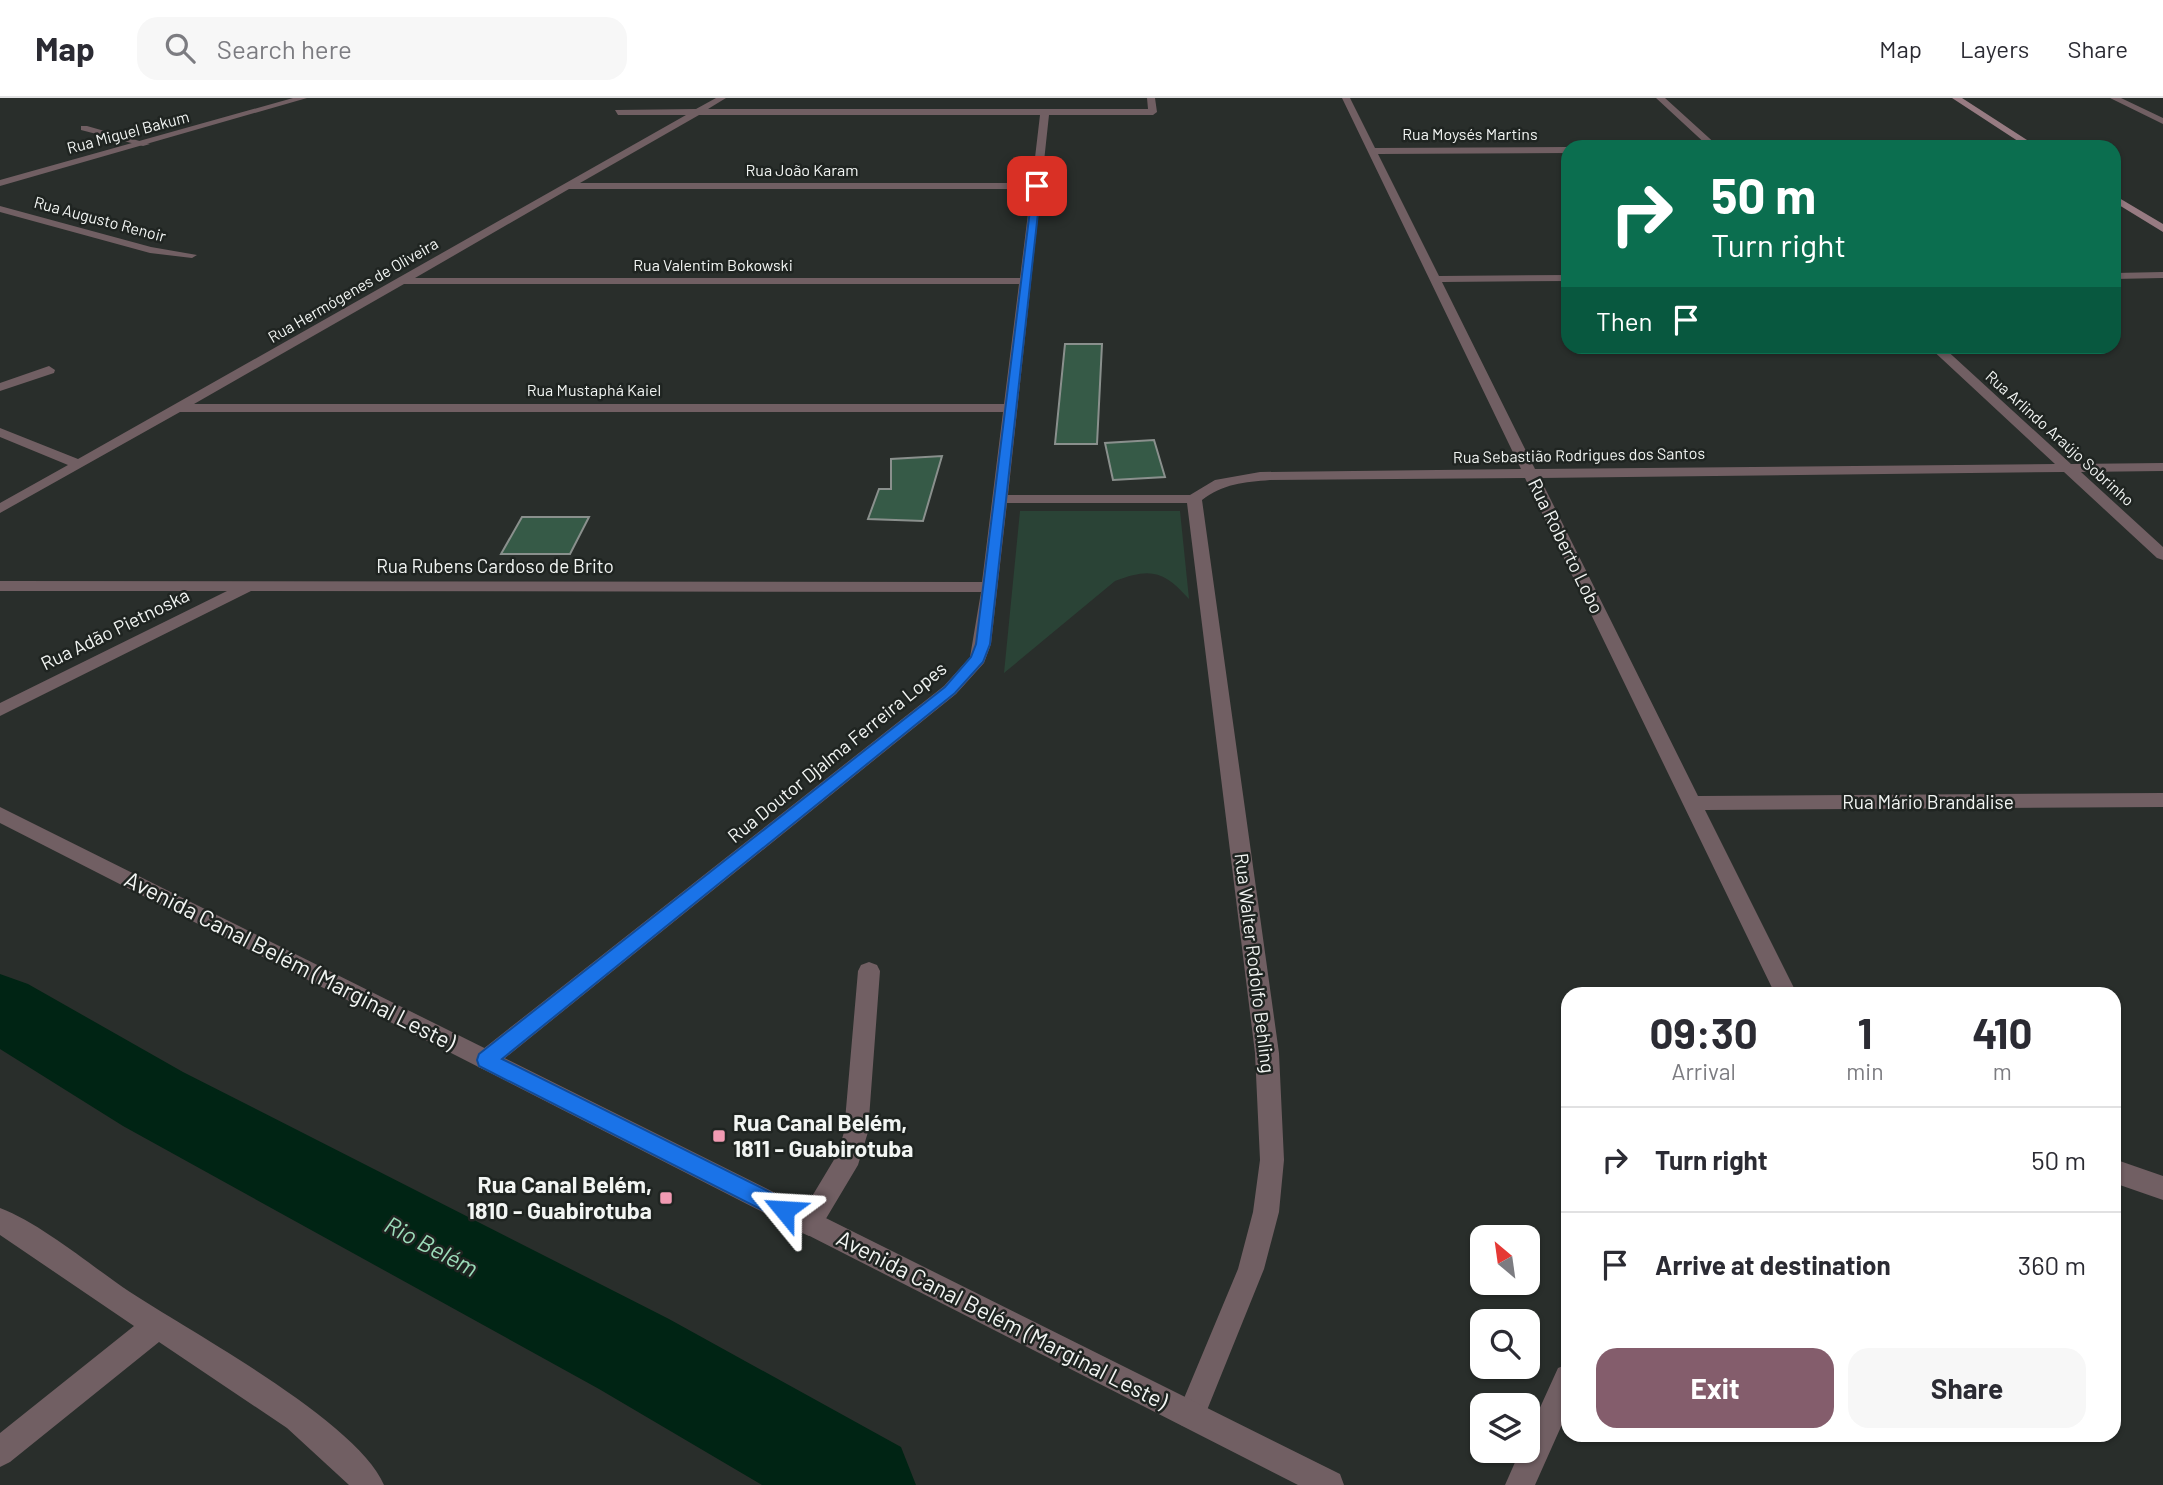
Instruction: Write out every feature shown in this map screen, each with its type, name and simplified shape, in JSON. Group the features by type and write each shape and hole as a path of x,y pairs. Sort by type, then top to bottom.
{"main road":[{"path":"1956,98 2022,140"},
{"path":"2121,202 2162,228"}],"street":[{"name":"Rua Miguel Bakum","path":"0,183 303,98"},
{"name":"Rua Hermógenes de Oliveira","path":"0,509 722,98"},
{"path":"954,112 957,98"},
{"path":"618,112 1153,113 1151,98"},
{"name":"Rua Roberto Lobo","path":"1346,98 1783,987"},
{"path":"1660,98 1706,140"},
{"path":"2114,98 2163,121"},
{"name":"Rua Doutor Djalma Ferreira Lopes","path":"486,1060 950,690 967,673 981,652 1045,112"},
{"name":"Rua Moysés Martins","path":"1372,151 1561,150"},
{"name":"Rua João Karam","path":"567,186 1037,186"},
{"name":"Rua Augusto Renoir","path":"0,209 150,250 192,255"},
{"path":"2121,275 2163,275"},
{"path":"1435,278 1561,278"},
{"name":"Rua Valentim Bokowski","path":"400,281 1026,281"},
{"name":"Rua Arlindo Araújo Sobrinho","path":"1943,354 2163,555"},
{"path":"0,387 49,370"},
{"name":"Rua Mustaphá Kaiel","path":"177,408 1011,408"},
{"path":"0,432 79,464"},
{"name":"Rua Sebastião Rodrigues dos Santos","path":"1195,499 1206,488 1219,482 1270,476 2163,467"},
{"path":"1000,499 1195,499"},
{"name":"Rua Walter Rodolfo Behling","path":"1191,1415 1251,1269 1266,1212 1272,1160 1268,1053 1195,499"},
{"name":"Rua Rubens Cardoso de Brito","path":"0,586 990,587"},
{"name":"Rua Adão Pietnoska","path":"0,710 250,586"},
{"name":"Rua Mário Brandalise","path":"1693,803 2163,800"},
{"name":"Avenida Canal Belém (Marginal Leste)","path":"0,814 1329,1485"},
{"path":"809,1223 849,1157 856,1132 869,971"},
{"path":"2121,1173 2163,1188"},
{"path":"0,1220 157,1326 254,1385 314,1429 369,1485"},
{"path":"0,1452 157,1326"},
{"path":"1520,1485 1561,1394"}],"lane":[{"path":"84,128 146,144"}],"green space":[{"path":"1020,511 1180,511 1189,599 1172,582 1156,574 1138,574 1115,581 1004,673"}],"building":[{"path":"1065,344 1102,344 1097,444 1055,444"},
{"path":"1154,440 1165,477 1113,480 1105,443"},
{"path":"942,456 923,521 868,519 879,489 891,489 891,459"},
{"path":"522,517 589,517 570,554 501,554"}],"waterway":[{"name":"Rio Belém","path":"0,1008 153,1099 634,1354 863,1485"}],"place":[{"name":"Rua Canal Belém, 1811 - Guabirotuba","path":"719,1136"},
{"name":"Rua Canal Belém, 1810 - Guabirotuba","path":"666,1198"}],"route":[{"path":"784,1210 486,1060 950,690 978,659 983,644 1037,186"}]}
